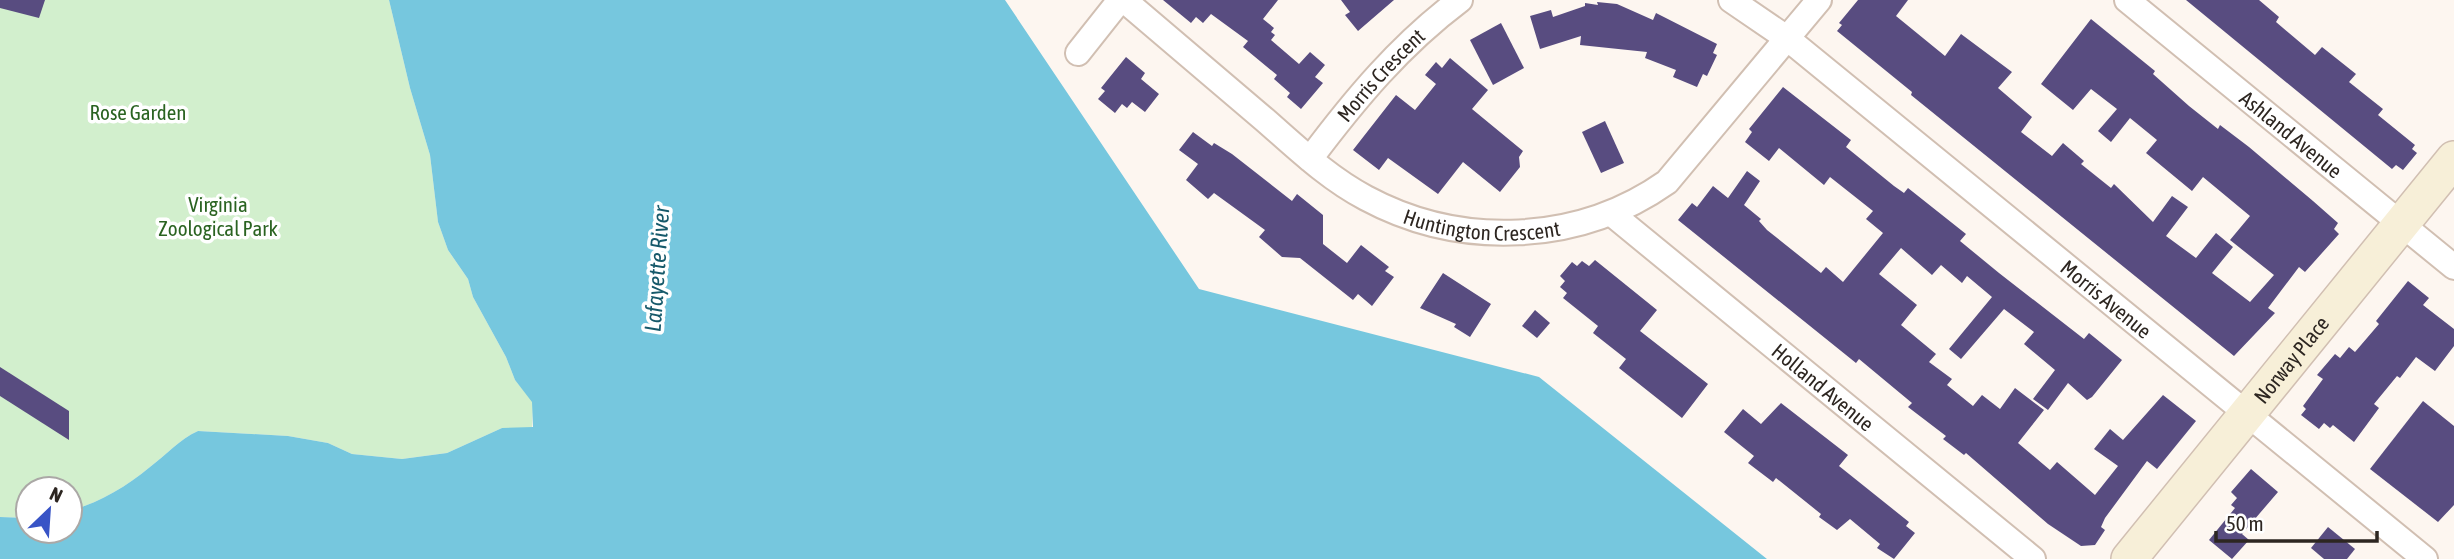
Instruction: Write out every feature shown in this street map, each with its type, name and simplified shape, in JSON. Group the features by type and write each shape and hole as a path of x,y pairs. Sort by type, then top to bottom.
{"street":[{"path":"1078,53 1122,0"},
{"name":"Huntington Crescent","path":"1122,0 1310,159 1366,198 1400,213 1449,227 1513,233 1562,228 1612,214 1667,182 1819,0"},
{"name":"Morris Crescent","path":"1310,159 1360,93 1391,59 1460,0"},
{"path":"1731,0 1788,39"},
{"name":"Ashland Avenue","path":"2127,0 2454,267"},
{"name":"Morris Avenue","path":"1788,39 2425,559"},
{"name":"Norway Place","path":"2129,559 2454,159"},
{"name":"Holland Avenue","path":"1612,214 2033,559"}],"green space":[{"name":"Virginia Zoological Park","path":"0,0 389,0 410,88 430,155 438,222 448,250 468,279 473,297 506,357 515,380 533,402 532,428 502,428 447,453 402,459 352,454 328,443 288,436 198,431 132,481 84,506 84,475 14,475 14,518 0,517"}],"water":[{"name":"Lafayette River","path":"389,0 1005,0 1199,289 1539,377 1767,559 0,559 0,517 14,518 14,545 84,545 84,506 122,487 198,431 288,436 328,443 352,454 402,459 447,453 502,428 533,427 532,402 515,380 506,357 473,297 468,279 448,250 438,222 430,155 410,88"}],"building":[{"path":"0,0 45,0 39,18 0,8"},
{"path":"1163,0 1278,0 1263,19 1274,28 1271,32 1275,35 1271,40 1299,64 1310,52 1325,65 1315,77 1323,83 1301,109 1287,97 1290,93 1274,79 1277,75 1243,47 1248,41 1211,14 1203,23 1196,17 1191,23"},
{"path":"1341,0 1394,0 1358,31 1345,15 1350,12"},
{"path":"1858,0 1908,0 1896,16 1945,56 1961,34 2012,72 1998,88 2032,117 2021,132 2052,156 2063,143 2084,161 2081,164 2111,188 2114,184 2153,222 2172,196 2188,207 2166,236 2196,258 2216,233 2233,247 2212,273 2250,302 2274,275 2230,240 2250,216 2203,177 2192,191 2146,153 2157,140 2130,118 2111,142 2098,131 2117,109 2091,89 2073,110 2041,84 2091,19 2155,71 2153,74 2189,106 2218,129 2220,125 2249,147 2313,201 2338,223 2334,229 2339,234 2305,272 2299,267 2268,308 2275,313 2234,356 1911,95 1912,92 1837,31 1842,25 1839,23"},
{"path":"2186,0 2259,0 2279,17 2276,22 2315,55 2322,47 2356,74 2349,82 2383,109 2378,115 2415,145 2412,149 2417,153 2403,170 2396,165 2392,169"},
{"path":"1597,2 1617,4 1653,20 1656,13 1717,44 1713,53 1717,55 1707,76 1703,74 1697,87 1673,77 1676,70 1645,58 1647,52 1580,45 1581,36 1540,49 1530,16 1551,10 1553,17 1585,6 1585,3 1598,5"},
{"path":"1501,23 1524,68 1493,85 1470,40"},
{"path":"1126,57 1145,73 1141,79 1159,94 1145,112 1132,102 1127,108 1122,104 1115,113 1098,99 1105,91 1101,88"},
{"path":"1450,58 1488,90 1472,109 1523,151 1519,157 1520,167 1500,192 1463,162 1438,194 1388,158 1379,170 1353,150 1396,95 1415,110 1436,84 1425,75 1436,62 1442,68"},
{"path":"1783,87 1851,140 1846,147 1894,186 1904,193 1908,188 1966,234 1960,241 1999,273 2084,339 2089,333 2122,360 2092,397 2087,400 2068,383 2048,410 2033,399 2055,370 2024,344 2034,332 2004,309 1961,359 1949,349 1992,297 1967,276 1962,283 1941,265 1932,275 1901,248 1879,274 1917,305 1901,325 1936,354 1929,362 1952,379 1947,385 1973,406 1982,395 2000,409 2015,388 2044,410 2018,443 2050,470 2057,462 2095,495 2118,466 2094,449 2110,429 2123,440 2163,395 2196,421 2157,469 2147,461 2105,518 2101,527 2105,530 2095,545 2081,546 2048,524 1966,453 1964,455 1943,439 1946,436 1908,407 1912,403 1859,359 1856,363 1678,220 1692,203 1697,207 1713,186 1728,198 1747,171 1760,181 1744,205 1761,219 1759,221 1767,230 1821,273 1826,267 1843,282 1883,233 1866,219 1873,211 1830,177 1824,185 1779,148 1769,161 1745,142 1752,132 1749,129"},
{"path":"1605,121 1624,163 1601,173 1582,132"},
{"path":"1193,132 1212,146 1214,143 1232,154 1292,201 1297,194 1323,215 1323,244 1347,263 1361,245 1389,267 1385,271 1394,277 1372,306 1358,294 1353,300 1300,258 1282,257 1259,237 1265,230 1214,193 1208,199 1186,180 1198,164 1179,150"},
{"path":"1595,260 1657,310 1640,331 1708,384 1682,418 1619,368 1626,359 1593,333 1598,326 1563,298 1567,293 1560,287 1565,281 1560,276 1572,262 1577,266 1582,261 1589,266"},
{"path":"1443,273 1491,304 1470,337 1454,327 1456,324 1420,308"},
{"path":"2408,281 2429,298 2423,305 2454,329 2454,346 2435,371 2416,357 2374,404 2379,408 2354,442 2333,425 2330,428 2324,423 2319,429 2301,415 2306,409 2303,406 2323,379 2317,375 2335,354 2340,358 2349,347 2355,352 2379,324 2376,321"},
{"path":"1535,310 1550,323 1537,338 1522,326"},
{"path":"0,367 69,411 69,440 0,396"},
{"path":"2423,401 2454,426 2454,505 2438,522 2370,469"},
{"path":"1781,403 1848,455 1839,466 1909,522 1906,526 1915,533 1894,559 1877,548 1880,544 1850,519 1837,530 1819,517 1821,514 1776,478 1773,482 1748,463 1754,456 1724,432 1743,409 1761,424"},
{"path":"2251,469 2278,492 2242,534 2249,540 2232,559 2209,540 2235,508 2231,505 2237,498 2231,492"},
{"path":"2328,527 2355,549 2347,559 2324,559 2311,548"}],"park label":[{"name":"Rose Garden","path":"138,112"}]}
